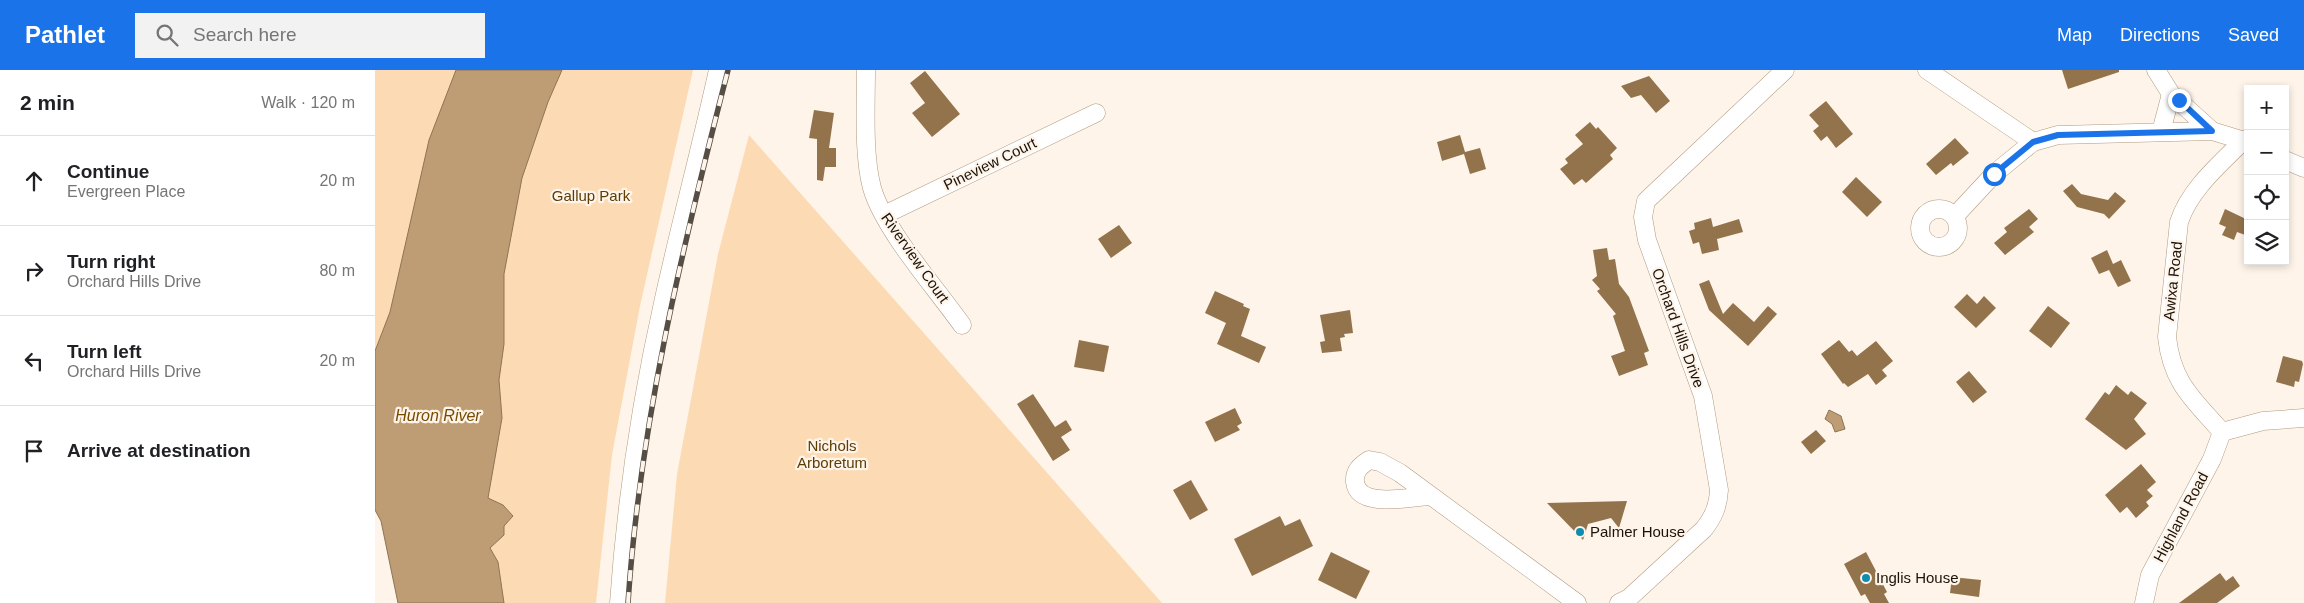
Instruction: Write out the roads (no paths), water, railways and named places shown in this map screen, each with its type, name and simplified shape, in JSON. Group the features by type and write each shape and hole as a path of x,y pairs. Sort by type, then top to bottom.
{"street":[{"path":"619,603 623,540 637,444 663,304 718,70"},
{"name":"Riverview Court","path":"866,70 867,125 872,187 884,215 962,325"},
{"name":"Orchard Hills Drive","path":"1619,603 1629,598 1704,529 1713,517 1718,502 1719,490 1703,396 1647,240 1643,217 1646,201 1785,70"},
{"path":"1927,70 2033,142"},
{"path":"2156,70 2171,94 2212,131"},
{"path":"2161,132 2171,94"},
{"name":"Pineview Court","path":"884,215 1095,113"},
{"path":"1955,216 1994,174 2033,142 2058,135 2212,131 2244,140"},
{"name":"Awixa Road","path":"2222,432 2181,385 2169,356 2167,337 2179,222 2184,206 2195,191 2244,143"},
{"path":"2289,162 2304,168"},
{"path":"2222,432 2263,421 2304,418"},
{"name":"Highland Road","path":"2144,603 2150,575 2212,460 2222,432"},
{"path":"1429,496 1508,550 1577,603"}],"water":[{"name":"Huron River","path":"456,70 562,70 548,102 522,178 504,274 504,344 499,380 502,418 488,498 503,505 513,516 504,526 504,535 490,548 498,562 504,603 398,603 381,521 375,510 375,351 390,312 429,140"},
{"path":"1829,410 1841,416 1845,429 1835,432 1832,424 1825,419"}],"railway":[{"path":"628,603 642,468 653,401 680,268 728,70"}],"place":[{"name":"Palmer House","path":"1580,532"},
{"name":"Inglis House","path":"1866,578"}],"park label":[{"name":"Gallup Park","path":"591,196"},
{"name":"Nichols Arboretum","path":"832,454"}]}
